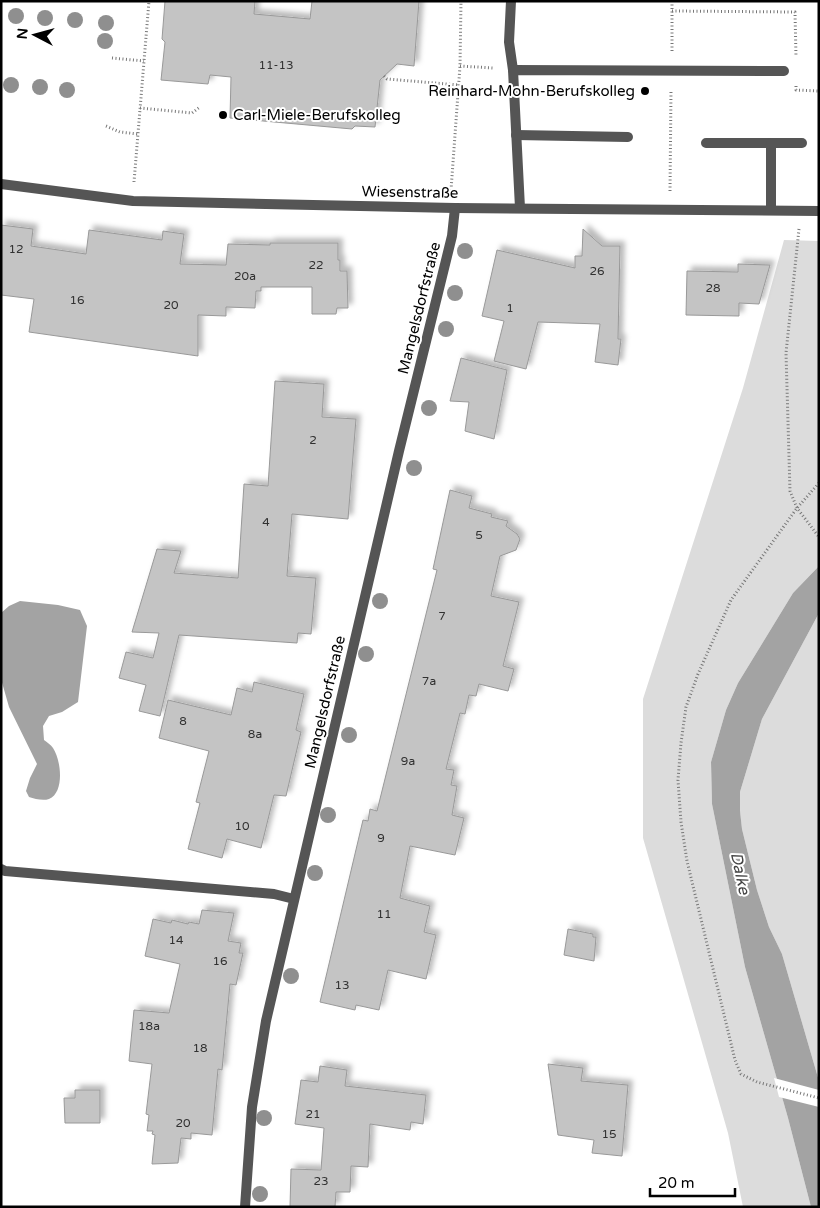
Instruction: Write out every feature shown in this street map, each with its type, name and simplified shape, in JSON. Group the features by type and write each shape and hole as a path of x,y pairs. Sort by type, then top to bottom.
{"street":[{"path":"510,1 509,42 513,70 520,208"},
{"path":"513,70 784,71"},
{"path":"516,135 628,137"},
{"path":"706,143 802,143"},
{"path":"771,210 772,143"},
{"name":"Wiesenstraße","path":"1,184 133,201 455,208 819,211"},
{"name":"Mangelsdorfstraße","path":"245,1207 252,1107 266,1021 399,451 452,236 455,208"},
{"path":"1,869 6,871 274,894 294,899"}],"path":[{"path":"133,201 149,1"},
{"path":"455,208 451,188 459,85 461,1"},
{"path":"670,210 672,1"},
{"path":"672,11 795,12 796,61"},
{"path":"112,58 144,61"},
{"path":"460,66 513,70"},
{"path":"384,76 387,79 459,85"},
{"path":"796,81 796,90 819,91"},
{"path":"140,108 192,113 200,107"},
{"path":"106,126 120,132 138,134"},
{"path":"801,211 786,353 790,492 797,508 819,537"},
{"path":"819,483 797,508 736,593 720,622 686,707 680,743 678,780 681,822 687,862 735,1060 741,1074 757,1082 819,1098"}],"shaded area":[{"path":"784,240 819,241 819,566 793,593 738,683 726,710 711,762 712,804 745,967 811,1207 743,1207 728,1133 643,838 643,699 743,388"},
{"path":"819,613 819,1081 782,954 769,927 757,890 742,829 740,792 762,719"}],"water":[{"name":"Dalke","path":"819,566 819,613 762,719 740,792 742,829 757,890 769,927 782,954 819,1081 819,1207 811,1207 745,967 712,804 711,762 726,710 738,683 793,593"},
{"path":"20,601 58,605 80,610 87,626 78,702 62,712 49,716 43,726 44,740 56,753 60,775 58,790 47,800 29,797 26,791 37,764 9,707 1,679 1,613 9,606"}],"pier":[{"path":"774,1078 819,1090 819,1107 779,1097"}],"building":[{"path":"165,1 255,1 254,14 310,19 312,1 419,1 414,66 397,64 380,80 375,127 355,126 352,129 230,118 231,77 210,75 208,84 161,80 165,42 162,39"},
{"path":"1,225 33,229 31,246 86,254 89,230 162,240 163,231 184,234 180,264 226,265 228,244 338,243 340,271 347,271 348,308 337,308 336,314 312,314 312,287 261,287 261,291 256,291 255,308 226,307 226,316 198,315 198,356 29,332 34,299 1,295"},
{"path":"583,229 602,246 620,246 618,339 621,339 618,365 595,362 600,324 538,322 526,369 494,361 504,321 482,316 497,250 575,268 575,256 582,256"},
{"path":"738,264 770,265 759,304 739,303 739,316 686,315 687,271 738,272"},
{"path":"461,358 507,370 494,439 465,431 469,402 450,401"},
{"path":"275,381 324,384 322,417 356,419 348,519 292,514 287,576 316,578 311,634 298,633 297,643 179,635 160,716 139,711 146,685 119,678 126,652 153,658 159,633 132,632 157,549 181,551 174,573 238,578 244,484 268,486"},
{"path":"450,490 472,496 469,508 492,514 491,517 508,521 506,526 517,534 520,539 516,550 500,556 491,596 519,602 503,666 514,669 508,691 479,684 476,696 469,695 465,714 460,713 446,769 454,770 451,785 457,786 452,815 464,818 455,855 410,846 400,898 430,906 424,932 436,935 426,979 388,970 379,1010 356,1005 355,1010 320,1002 363,820 368,821 370,809 377,811 437,570 433,569"},
{"path":"254,682 304,694 296,730 301,732 286,796 274,795 261,848 227,839 222,858 188,849 200,803 196,802 209,751 159,738 168,700 231,715 237,688 252,692"},
{"path":"202,910 234,913 228,941 241,943 239,953 243,953 236,985 230,984 222,1070 218,1069 212,1135 191,1133 191,1139 181,1138 178,1163 152,1164 155,1135 152,1134 153,1131 147,1131 149,1115 146,1114 152,1064 129,1061 134,1010 169,1013 180,964 145,956 153,919 171,923 172,920 188,924 189,922 199,924"},
{"path":"568,929 593,934 593,937 596,937 594,961 564,955"},
{"path":"548,1064 583,1068 581,1081 628,1085 622,1156 592,1153 594,1140 558,1135"},
{"path":"320,1066 347,1070 345,1086 426,1095 423,1124 411,1122 410,1130 370,1124 368,1167 351,1166 350,1192 336,1192 335,1207 290,1207 291,1169 321,1170 324,1128 295,1124 301,1080 318,1082"},
{"path":"75,1090 100,1090 100,1123 65,1123 64,1098 75,1098"}],"place":[{"name":"Reinhard-Mohn-Berufskolleg","path":"645,91"},
{"name":"Carl-Miele-Berufskolleg","path":"223,115"}]}
